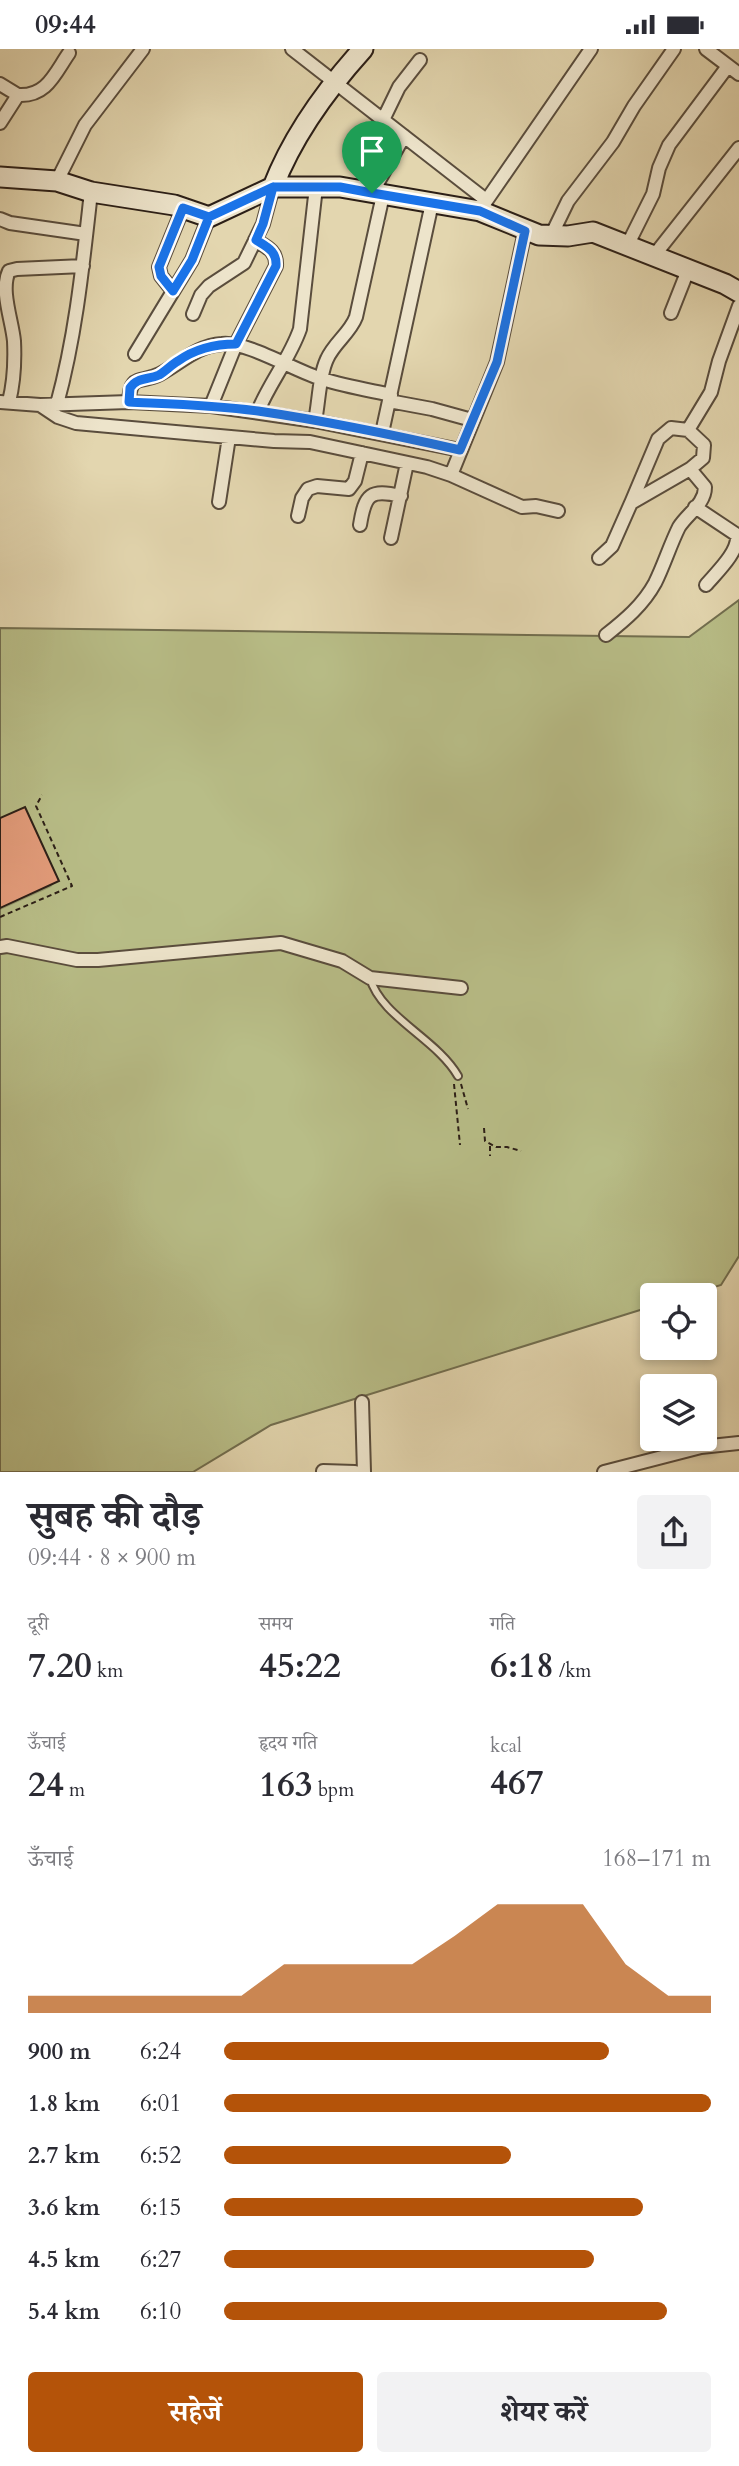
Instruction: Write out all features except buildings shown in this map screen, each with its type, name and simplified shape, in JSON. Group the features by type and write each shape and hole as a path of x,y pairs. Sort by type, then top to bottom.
{"street":[{"path":"57,181 85,125 143,49"},
{"path":"292,49 404,136 483,206 525,231 551,236 593,232 739,292"},
{"path":"193,314 201,295 209,286 244,263 263,224 286,154 334,82 363,49"},
{"path":"483,206 592,49"},
{"path":"551,236 568,201 613,142 634,106 674,49"},
{"path":"627,246 653,194 669,145 734,70 706,49"},
{"path":"0,84 19,95 37,94 47,86 69,53"},
{"path":"383,120 399,87 420,60"},
{"path":"0,123 19,95"},
{"path":"316,421 326,360 354,324 356,317 377,194 404,136"},
{"path":"653,257 739,149"},
{"path":"0,177 57,181 91,192 183,208 209,217"},
{"path":"135,354 192,260 209,217 273,187 340,187 432,204 483,206"},
{"path":"258,411 300,329 305,305 316,187"},
{"path":"57,404 83,266 91,192"},
{"path":"382,433 432,204"},
{"path":"173,291 161,276 159,267 183,208"},
{"path":"0,219 10,223 86,234"},
{"path":"451,475 497,362 525,231"},
{"path":"211,406 236,344 276,266 276,258 271,249 256,240"},
{"path":"83,266 17,269 9,271 6,276 5,294 13,340 14,383 5,402 40,405 129,402 211,406 316,421 460,450"},
{"path":"671,313 688,270"},
{"path":"688,430 711,393 719,361 739,306"},
{"path":"129,402 130,388 139,380 157,376 199,350 220,344 236,344 323,379 472,420"},
{"path":"40,405 58,417 76,423 310,442 451,475 522,507 536,506 558,511"},
{"path":"599,558 612,546 658,439 671,428 688,430 704,445 703,458 690,469 631,503"},
{"path":"219,502 229,437"},
{"path":"299,516 302,498 307,489 317,486 349,489 355,481 362,453"},
{"path":"391,538 407,463"},
{"path":"606,635 627,619 640,604 654,583 680,526 705,495 705,487 690,469"},
{"path":"360,525 363,507 373,494 381,491 401,496"},
{"path":"695,507 737,535 738,540 734,552 706,585"},
{"path":"0,947 7,946 77,960 98,960 281,943 342,961 370,978 461,988"},
{"path":"362,1402 364,1472"},
{"path":"604,1472 701,1447 739,1443"},
{"path":"323,1471 355,1472"}],"lane":[{"path":"370,978 374,991 408,1026 439,1051 458,1076"}],"path":[{"path":"0,917 72,886 36,806 42,795"},
{"path":"458,1076 468,1109"},
{"path":"458,1076 453,1087 461,1133 460,1145"},
{"path":"484,1128 485,1141 490,1145 520,1151"},
{"path":"490,1145 490,1156"}],"green space":[{"path":"739,600 739,1256 721,1285 640,1283 640,1310 271,1425 193,1472 0,1472 0,628 689,637"}],"route":[{"path":"372,193 340,187 273,187 209,217 183,208 159,267 161,276 173,291 192,260 209,217 273,187 256,240 271,249 276,258 276,266 236,344 220,344 199,350 157,376 133,383 129,402 258,411 460,450 497,362 525,231 480,211 372,193"}]}
